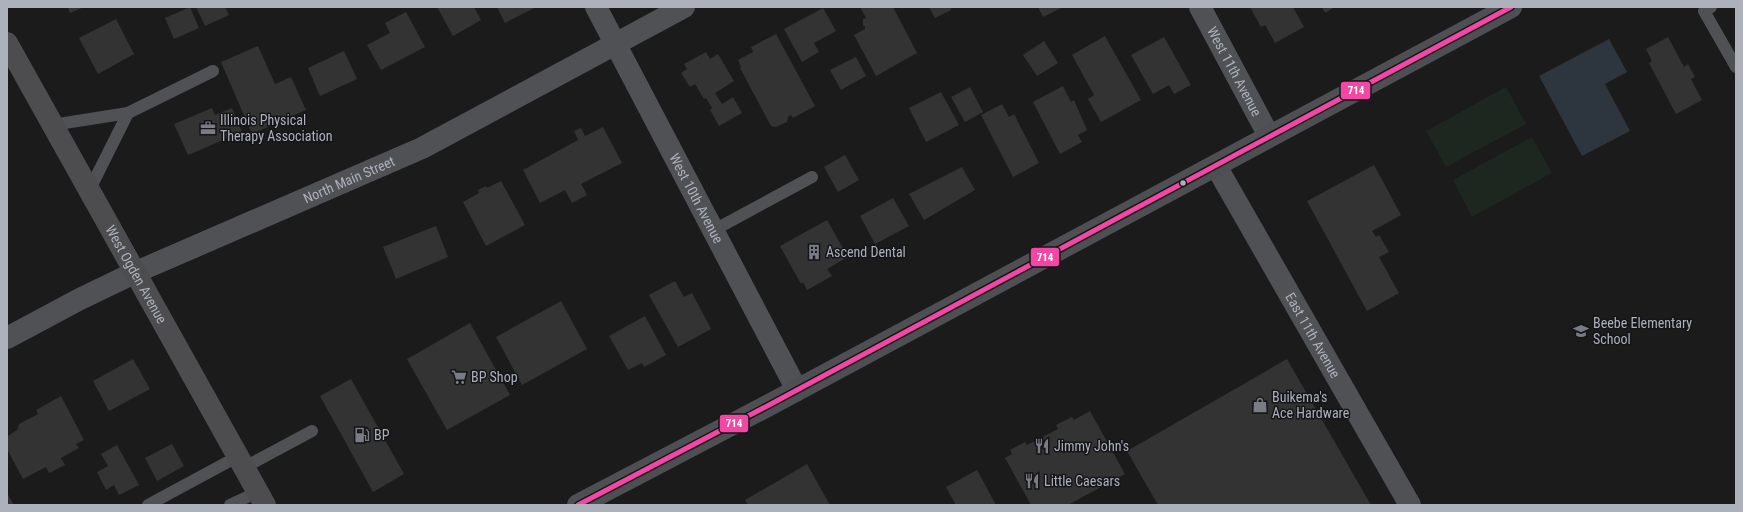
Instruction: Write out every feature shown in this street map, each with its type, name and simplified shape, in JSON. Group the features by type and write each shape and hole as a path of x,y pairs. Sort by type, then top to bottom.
{"main road":[{"path":"578,505 797,390 1511,7"},
{"name":"West Ogden Avenue","path":"7,43 134,273 261,498"}],"street":[{"name":"West 10th Avenue","path":"596,7 797,390"},
{"name":"North Main Street","path":"7,338 80,299 134,273 422,148 684,7"},
{"name":"West 11th Avenue","path":"1200,7 1269,136"},
{"name":"East 11th Avenue","path":"1216,166 1410,505"}],"lane":[{"path":"1710,7 1704,11 1736,67"},
{"path":"52,125 128,113 213,71"},
{"path":"89,191 128,113"},
{"path":"714,230 812,177"},
{"path":"148,505 312,430"},
{"path":"230,505 261,498"}],"shaded area":[{"path":"1609,39 1627,72 1605,84 1630,131 1582,156 1539,76"},
{"path":"1506,87 1526,124 1446,167 1426,131"},
{"path":"1532,137 1552,173 1472,217 1453,180"}],"building":[{"path":"68,7 84,7 70,13"},
{"path":"190,7 199,28 174,39 165,18"},
{"path":"196,7 225,7 229,15 205,26"},
{"path":"437,7 474,7 481,20 453,36"},
{"path":"497,7 536,7 505,23"},
{"path":"860,7 893,7 917,53 876,76 854,35 865,29 865,26 863,26 863,19 866,18"},
{"path":"929,7 950,7 951,10 935,18"},
{"path":"1038,7 1063,7 1043,17"},
{"path":"1250,7 1293,7 1304,27 1275,43 1265,25 1261,27"},
{"path":"1322,7 1335,7 1325,13"},
{"path":"823,8 836,31 814,43 819,52 802,62 784,29"},
{"path":"406,12 425,47 381,70 367,45 390,33 385,23"},
{"path":"116,19 134,54 98,74 79,38"},
{"path":"776,34 815,106 793,118 791,115 788,117 787,122 776,127 771,126 740,68 741,67 738,60 753,52 751,47"},
{"path":"1105,36 1141,100 1101,122 1088,99 1094,95 1072,55"},
{"path":"1164,37 1191,85 1174,94 1169,85 1153,94 1131,55"},
{"path":"1668,37 1684,67 1688,64 1695,77 1691,79 1702,100 1676,114 1649,63 1652,61 1646,49"},
{"path":"1044,41 1058,63 1037,76 1023,55"},
{"path":"258,46 275,84 291,77 306,110 252,134 221,62"},
{"path":"344,51 357,79 320,96 308,68"},
{"path":"706,52 710,59 718,54 734,81 715,93 722,104 733,97 742,113 719,126 710,110 712,108 706,98 704,99 695,84 690,87 681,73 687,69 684,64"},
{"path":"856,57 866,76 841,90 830,70"},
{"path":"1063,86 1071,102 1074,100 1087,130 1078,135 1082,142 1060,154 1033,102"},
{"path":"970,87 983,112 965,122 951,97"},
{"path":"941,92 959,125 926,142 909,108"},
{"path":"1002,104 1009,117 1014,114 1039,163 1013,177 981,115"},
{"name":"Illinois Physical Therapy Association","path":"212,108 215,115 232,108 242,132 188,155 174,124"},
{"path":"603,127 622,163 581,184 587,195 572,203 565,190 540,203 523,170 578,140 574,131 581,128 585,136"},
{"path":"845,155 859,180 838,192 824,167"},
{"path":"1374,165 1401,215 1372,231 1376,237 1379,235 1389,252 1379,257 1399,293 1367,311 1307,201"},
{"path":"962,167 975,190 924,220 909,194"},
{"path":"501,181 525,225 486,246 463,202 479,193 478,190 486,186 487,188"},
{"path":"893,198 909,226 875,244 860,216"},
{"name":"Ascend Dental","path":"827,220 848,257 827,269 832,276 807,290 803,282 801,284 780,246"},
{"path":"436,226 448,257 396,279 383,247"},
{"path":"675,281 684,297 692,293 711,329 678,347 649,295"},
{"path":"561,301 587,349 522,385 496,337"},
{"path":"645,316 666,355 644,367 642,363 628,370 609,336"},
{"name":"BP Shop","path":"470,323 510,395 447,430 407,359"},
{"path":"133,359 150,389 109,411 93,381"},
{"name":"Buikema's Ace Hardware","path":"1287,359 1371,505 1158,505 1127,451"},
{"name":"BP","path":"351,379 404,474 373,492 320,396"},
{"path":"61,396 84,440 76,444 79,448 61,458 65,465 49,473 46,467 23,479 7,449 8,436 17,430 19,424 38,414 36,410"},
{"path":"1090,411 1125,474 1068,505 1031,505 1005,458 1012,454 1010,450 1025,442 1027,445 1058,429 1056,425 1072,417 1074,420"},
{"path":"172,444 184,466 157,481 145,458"},
{"path":"117,445 139,485 119,495 114,485 106,490 97,472 108,466 101,454"},
{"path":"807,464 830,505 748,505 745,500"},
{"path":"977,470 996,505 956,505 946,487"},
{"path":"7,493 14,505 7,505"}],"transit line":[{"name":"714","path":"578,505 771,404 1511,7"}],"place":[{"name":"Illinois Physical Therapy Association","path":"208,128"},
{"name":"Ascend Dental","path":"814,252"},
{"name":"Beebe Elementary School","path":"1581,331"},
{"name":"BP Shop","path":"459,377"},
{"name":"Buikema's Ace Hardware","path":"1260,405"},
{"name":"BP","path":"362,435"},
{"name":"Jimmy John's","path":"1042,446"},
{"name":"Little Caesars","path":"1032,481"}]}
